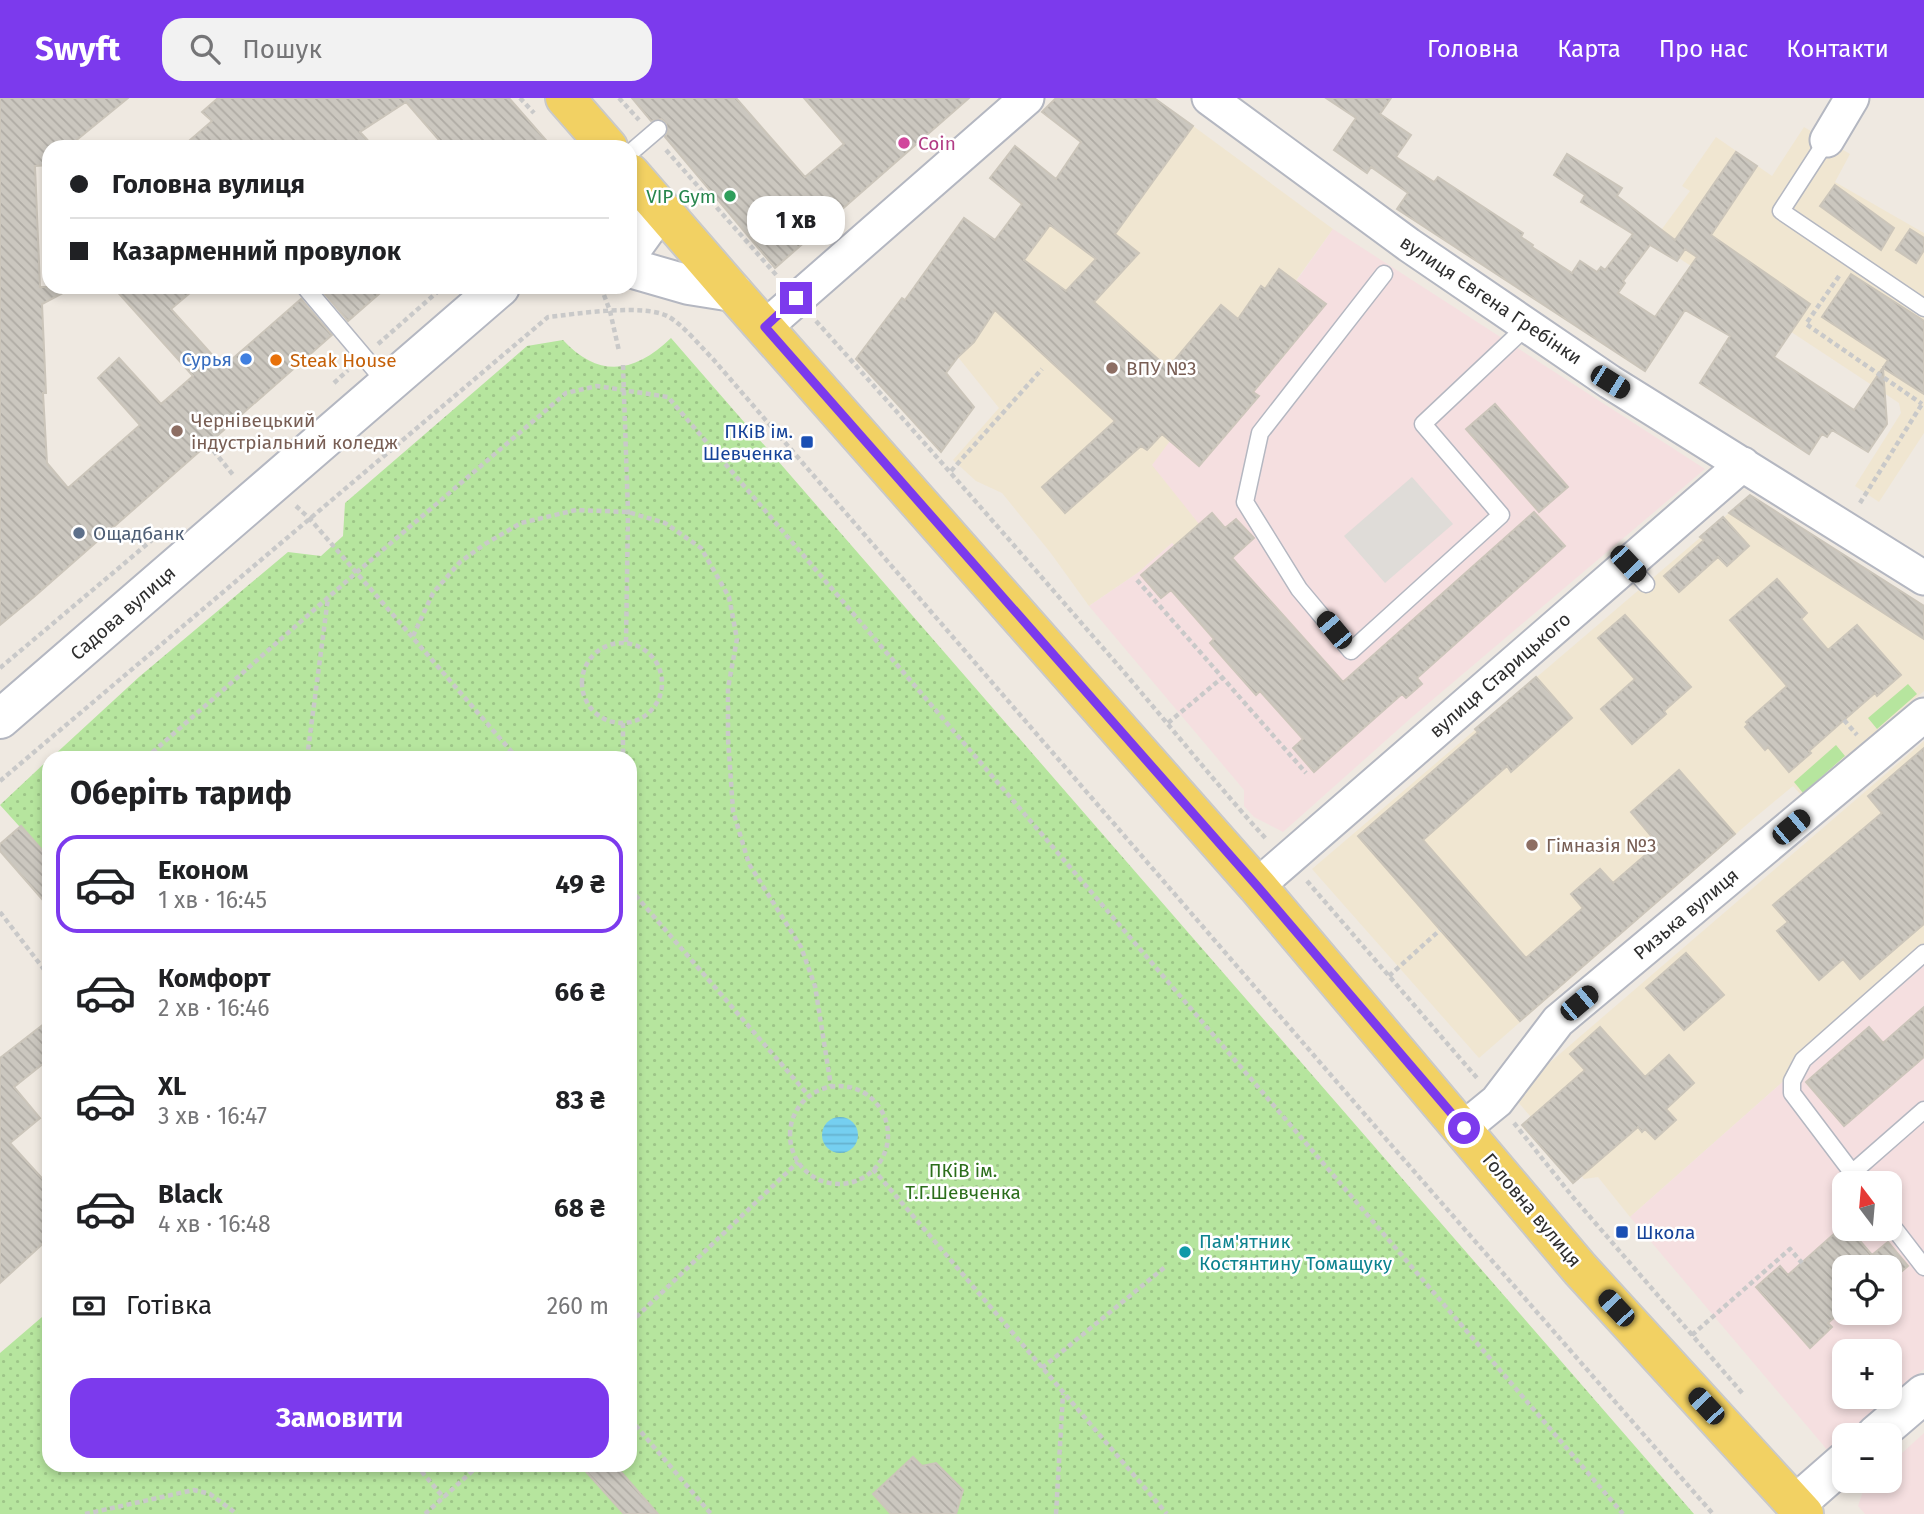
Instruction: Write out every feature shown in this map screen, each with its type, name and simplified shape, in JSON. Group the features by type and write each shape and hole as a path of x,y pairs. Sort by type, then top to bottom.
{"main road":[{"name":"Головна вулиця","path":"565,98 603,140"},
{"name":"Головна вулиця","path":"637,178 733,292 1257,886 1464,1128 1580,1269 1800,1509"},
{"path":"637,192 648,226 637,241"},
{"path":"637,270 689,285 733,292"},
{"name":"Садова вулиця","path":"0,719 257,474 376,371 494,294"},
{"path":"1890,1423 1924,1394"},
{"path":"1800,1509 1832,1475"}],"street":[{"path":"765,327 1027,98"},
{"name":"вулиця Євгена Гребінки","path":"1209,98 1409,246 1610,382 1924,578"},
{"path":"1826,140 1852,98"},
{"name":"вулиця Старицького","path":"1257,886 1637,574 1743,464"},
{"name":"Ризька вулиця","path":"1464,1128 1497,1101 1558,1021 1924,715"}],"lane":[{"path":"637,159 655,132"},
{"path":"1826,140 1781,211 1924,307"},
{"path":"1384,274 1260,432 1245,502 1300,590 1351,651 1501,515 1423,424 1527,326"},
{"path":"311,294 376,371"},
{"path":"1851,1171 1792,1093 1792,1081 1803,1060 1924,953"},
{"path":"1863,1171 1924,1110"},
{"path":"1902,1239 1924,1267"}],"path":[{"path":"619,98 655,132 780,279"},
{"path":"1843,526 1867,494 1923,404 1806,324 1850,259"},
{"path":"333,383 376,371 437,294"},
{"path":"604,294 619,351"},
{"path":"0,781 548,317 649,311 669,317 713,359 1713,1514"},
{"path":"809,313 951,471 1168,723 1232,802 1288,859 1497,1101 1572,1196 1752,1404"},
{"path":"623,365 628,512 626,643"},
{"path":"951,471 1042,369"},
{"path":"154,751 566,393 597,386 668,397 1623,1514"},
{"path":"232,474 257,474 310,519 511,751"},
{"path":"413,636 433,593 460,562 521,523 576,510 628,512 665,523 701,548 729,597 737,639 728,688 733,811 750,864 801,947 815,986 831,1086"},
{"path":"0,667 158,535"},
{"path":"1137,580 1306,773"},
{"path":"308,751 328,597"},
{"path":"626,643 644,650 652,657 661,675 662,685 660,695 650,712 642,718 623,723 613,722 595,713 584,696 582,677 590,659 606,647 626,643"},
{"path":"1168,723 1223,677"},
{"path":"623,723 623,751"},
{"path":"637,897 809,1096"},
{"path":"0,912 42,967"},
{"path":"1389,976 1440,930"},
{"path":"831,1086 844,1086 867,1094 883,1113 888,1137 881,1160 873,1170 852,1182 827,1182 816,1178 798,1162 792,1151 790,1126 800,1104 809,1096 831,1086"},
{"path":"637,1316 798,1162"},
{"path":"873,1170 1167,1514"},
{"path":"1692,1335 1790,1249 1802,1263"},
{"path":"1042,1368 1165,1267"},
{"path":"1056,1514 1063,1394"},
{"path":"637,1427 711,1514"},
{"path":"421,1472 444,1498"},
{"path":"425,1514 472,1472"},
{"path":"85,1514 194,1490 210,1494 237,1514"},
{"path":"1612,1514 1618,1509"}],"shaded area":[{"path":"1113,98 1155,98 1333,229 1266,322 1262,331 1287,352 1254,391 1259,396 1199,524 1175,546 1172,543 1139,572 1089,606 1002,493 976,481 953,460 999,408 958,357 1056,179"},
{"path":"1804,127 1850,154 1835,182 1924,233 1924,433 1879,502 1855,486 1901,413 1899,403 1653,241 1690,191 1682,186 1716,137 1772,176"},
{"path":"1333,229 1705,469 1411,718 1283,832 1254,817 1244,806 1244,790 1089,606 1139,572 1172,543 1175,546 1199,524 1152,465 1170,441 1199,466 1259,396 1253,392 1287,352 1261,331"},
{"path":"1412,477 1453,524 1385,583 1344,536"},
{"path":"1750,495 1924,606 1924,691 1802,796 1793,786 1479,1058 1312,869"},
{"path":"1924,741 1924,957 1630,1217 1598,1177 1584,1179 1512,1095"},
{"path":"1924,957 1924,1369 1902,1388 1902,1339 1832,1339 1832,1409 1878,1409 1862,1423 1832,1423 1832,1449 1829,1452 1630,1217"},
{"path":"1924,1433 1924,1514 1865,1514 1858,1506 1862,1493 1902,1493 1902,1453"}],"green space":[{"name":"ПКіВ ім. Т.Г.Шевченка","path":"671,338 1694,1514 0,1514 0,1353 42,1317 42,1472 637,1472 637,751 59,751 139,677 288,552 321,556 343,536 345,503 527,346 563,340 576,353 590,361 617,367 644,359"},
{"path":"1908,684 1917,694 1877,729 1868,718"},
{"path":"1836,745 1845,756 1803,793 1794,782"},
{"path":"42,766 42,851 0,805"}],"water":[{"path":"840,1117 853,1122 858,1135 853,1148 840,1153 827,1148 822,1135 827,1122"}],"building":[{"path":"0,98 128,98 77,140 42,140 42,166 35,166 40,287 42,294 61,294 42,304 47,463 68,488 140,425 98,378 119,358 161,404 193,376 119,294 189,294 171,309 223,367 301,299 332,335 0,625"},
{"path":"218,98 509,98 546,140 439,140 406,102 360,132 367,140 190,140 212,121 202,112"},
{"path":"632,98 736,98 805,177 844,144 804,98 969,98 775,268 665,137 668,132 666,123 661,119 651,121"},
{"path":"1056,98 1154,98 1193,126 1115,234 1139,253 1094,302 1168,368 1221,305 1238,319 1261,286 1265,289 1279,269 1326,304 1253,392 1259,396 1199,466 1162,434 1147,450 1141,446 1065,513 1042,487 1115,421 995,310 974,342 946,373 974,407 941,452 856,359 902,298 905,300 964,218 995,240 1022,204 990,178 1015,146 1056,179 1081,142 1042,112","holes":["1050,225 1096,259 1066,291 1024,260"]},
{"path":"1326,98 1391,98 1380,114 1411,135 1396,157 1434,182 1438,177 1523,233 1521,237 1533,245 1532,247 1572,273 1580,261 1597,272 1601,267 1605,270 1633,234 1581,202 1585,195 1554,175 1567,154 1622,188 1617,196 1675,240 1736,152 1757,166 1711,235 1810,304 1774,357 1854,410 1888,360 1822,317 1851,274 1924,321 1924,394 1883,368 1887,424 1868,452 1832,430 1827,437 1822,434 1809,454 1700,383 1730,336 1685,310 1645,371 1397,209 1408,193 1371,167 1367,173 1334,150 1356,118","holes":["1650,245 1677,261 1685,249 1697,257 1655,317 1618,293 1625,283 1623,281"]},
{"path":"1835,185 1894,228 1881,250 1820,206"},
{"path":"1910,229 1924,238 1924,250 1916,263 1896,250"},
{"path":"325,294 379,294 348,321"},
{"path":"1495,404 1568,487 1539,512 1466,429"},
{"path":"1750,495 1924,606 1924,639 1729,513"},
{"path":"1534,512 1565,546 1417,678 1422,684 1406,698 1402,694 1314,772 1293,748 1303,739 1260,691 1256,695 1210,643 1214,639 1171,590 1161,598 1141,575 1212,513 1225,528 1236,519 1254,538 1232,558 1343,682"},
{"path":"1723,517 1749,546 1727,566 1718,557 1679,592 1664,576 1704,540 1700,537"},
{"path":"1777,579 1807,613 1801,619 1828,650 1857,625 1901,675 1877,696 1875,693 1789,772 1768,747 1765,750 1745,727 1748,724 1746,722 1787,686 1730,620"},
{"path":"1625,615 1691,687 1632,744 1601,709 1635,679 1598,638"},
{"path":"1536,677 1572,718 1511,772 1507,766 1423,840 1526,958 1583,908 1571,894 1600,869 1613,883 1658,844 1631,812 1679,770 1735,834 1520,1021 1358,836 1478,732 1475,729"},
{"path":"1924,748 1924,924 1860,979 1843,959 1819,980 1777,931 1788,922 1773,905 1882,813 1868,796"},
{"path":"21,826 42,850 42,899 0,851 0,844"},
{"path":"1686,953 1724,995 1684,1030 1646,988"},
{"path":"1924,1007 1924,1057 1844,1126 1806,1082 1869,1027 1883,1043"},
{"path":"42,1025 42,1065 14,1087 40,1118 10,1143 42,1178 42,1244 0,1283 0,1058"},
{"path":"1600,1027 1645,1077 1669,1055 1694,1083 1666,1109 1676,1120 1655,1139 1645,1129 1642,1132 1638,1127 1573,1183 1522,1125 1585,1070 1570,1054"},
{"path":"1832,1236 1832,1241 1860,1241 1872,1255 1832,1255 1832,1320 1828,1323 1832,1327 1810,1348 1756,1287 1780,1266 1788,1275"},
{"path":"1888,1242 1899,1255 1872,1255"},
{"path":"1902,1259 1908,1266 1902,1271"},
{"path":"913,1457 922,1466 936,1463 963,1490 956,1514 891,1514 873,1494"},
{"path":"586,1472 621,1472 658,1514 624,1514"}],"place":[{"name":"Coin","path":"904,143"},
{"name":"VIP Gym","path":"730,196"},
{"name":"Сурья","path":"246,359"},
{"name":"Steak House","path":"276,360"},
{"name":"ВПУ №3","path":"1112,368"},
{"name":"Чернівецький індустріальний коледж","path":"177,431"},
{"name":"ПКіВ ім. Шевченка","path":"807,442"},
{"name":"Ощадбанк","path":"79,533"},
{"name":"Гімназія №3","path":"1532,845"},
{"name":"Школа","path":"1622,1232"},
{"name":"Пам'ятник Костянтину Томащуку","path":"1185,1252"}],"route":[{"path":"796,298 765,327 1257,886 1464,1128"}]}
